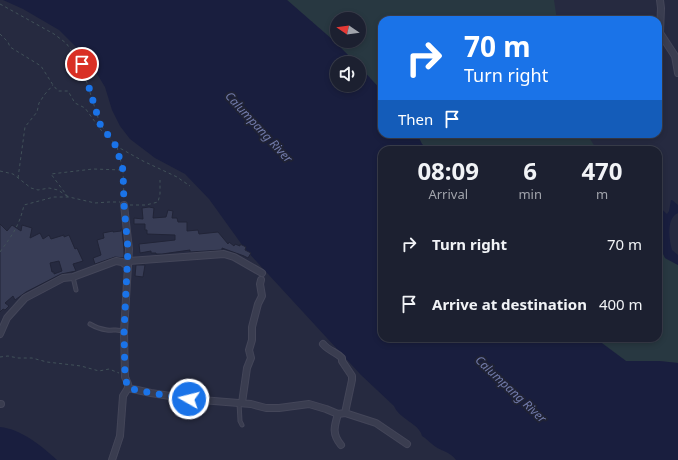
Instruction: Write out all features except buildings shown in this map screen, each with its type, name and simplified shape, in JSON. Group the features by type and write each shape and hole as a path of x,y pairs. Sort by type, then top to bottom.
{"street":[{"path":"660,0 661,16"},
{"path":"662,36 675,56 678,73"},
{"path":"112,460 120,436 123,396 128,388 125,377 124,332 128,263 124,205"},
{"path":"0,334 7,318 25,298 63,278 73,277 116,261 128,263 224,254 234,257 262,273"},
{"path":"240,403 247,368 251,358 249,348 252,340 252,327 258,304 262,296 260,284 261,280"},
{"path":"323,344 342,358 342,361 352,376 345,413"},
{"path":"128,388 189,399 279,408 309,404 338,414 345,413 376,423 407,444"},
{"path":"338,414 334,436 341,445"}],"lane":[{"path":"73,277 76,290"},
{"path":"90,324 105,330 118,330 124,332"},
{"path":"240,403 240,421 242,425"}],"path":[{"path":"0,4 54,34 66,43 82,64 100,124 116,146 177,177 190,186"},
{"path":"0,34 10,46 41,66 58,91 68,91 75,102 85,108 101,130 107,135"},
{"path":"18,178 25,127 37,112 39,103 45,94 53,85"},
{"path":"116,146 123,170 124,205"},
{"path":"69,197 51,174 93,169 123,170"},
{"path":"0,171 13,174 31,188 38,190 49,188 58,190 69,197"},
{"path":"0,252 17,229 24,205 54,197 69,197 95,203 121,202 124,205 146,205 158,202 160,194 160,180"},
{"path":"0,356 32,358 47,362 81,366 99,371 108,370 118,372 125,377"}],"shaded area":[{"path":"287,0 554,0 556,16 378,16 378,87 366,74 366,56 349,56 341,48 366,48 366,12 330,12 330,38"},
{"path":"419,138 590,138 594,146 424,146"},
{"path":"662,243 665,258 678,265 678,363 659,361 626,361 600,342 662,342"}],"water":[{"name":"Calumpang River","path":"3,0 287,0 330,38 330,48 341,48 349,56 330,56 330,92 366,92 366,74 378,87 378,138 419,138 424,146 378,146 378,342 600,342 626,361 659,361 678,363 678,460 456,460 451,455 435,446 422,436 417,428 400,414 394,406 361,375 245,249 209,199 185,174 155,158 130,139 120,126 112,110 105,87 88,59 59,30 23,9"},
{"path":"672,200 678,205 678,213 674,216 670,224 670,241 672,250 678,255 678,265 665,258 662,248 662,210 667,214"},
{"path":"0,427 16,431 31,439 57,460 0,460"}],"route":[{"path":"82,64 100,124 116,146 122,162 129,261 127,266 124,332 125,377 128,388 189,399"}]}
